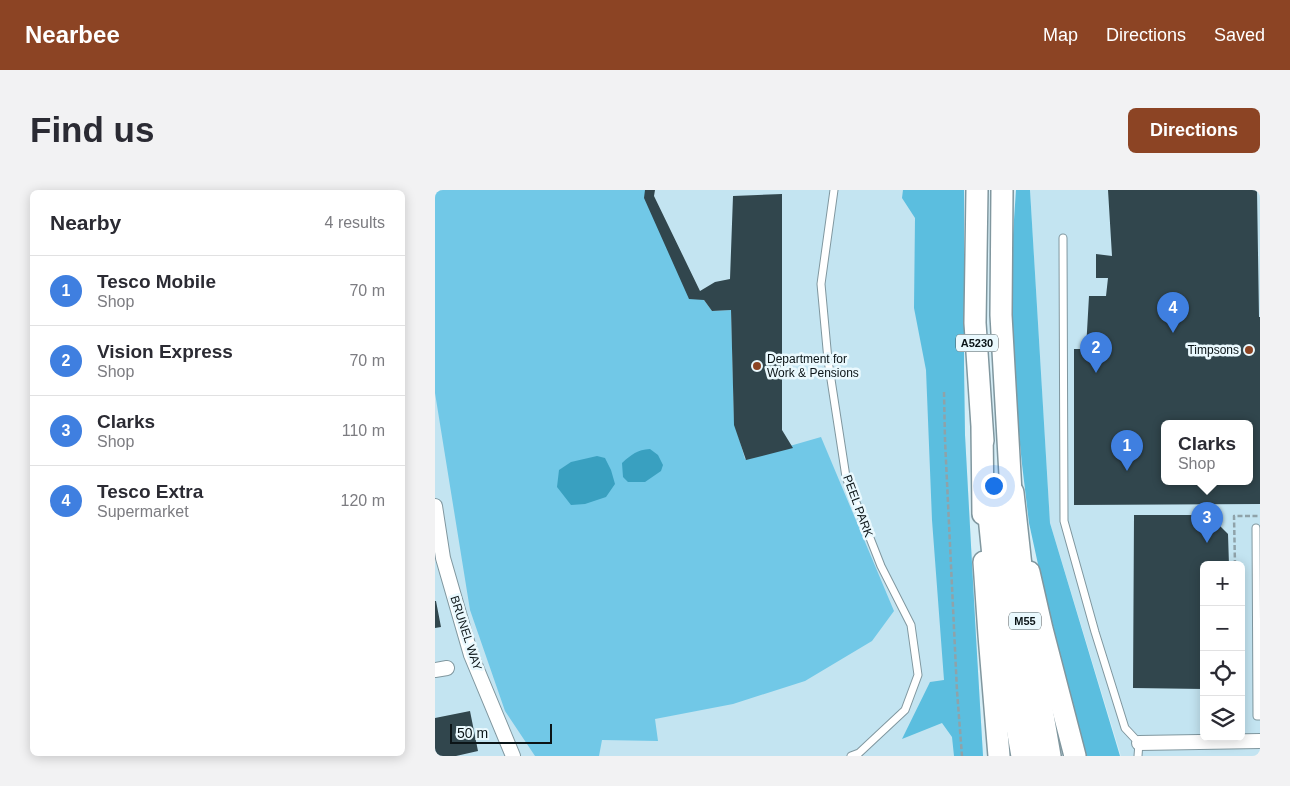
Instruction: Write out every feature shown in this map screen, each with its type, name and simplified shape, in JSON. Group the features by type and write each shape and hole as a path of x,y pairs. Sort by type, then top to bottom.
{"highway":[{"name":"M55","path":"1000,494 1003,636 1024,756"},
{"name":"M55","path":"1000,494 1025,622 1047,756"}],"main road":[{"name":"A5230","path":"977,190 975,323 982,427 1000,494"},
{"name":"A5230","path":"1000,494 1002,190"},
{"path":"982,427 983,550 999,756"},
{"path":"1000,494 1042,629 1075,756"}],"street":[{"name":"BRUNEL WAY","path":"435,506 443,558 471,655 513,756"},
{"path":"1138,749 1260,741"}],"lane":[{"name":"PEEL PARK","path":"835,190 821,284 828,360 846,477 881,566 911,626 918,676 905,710 859,753 851,756"},
{"path":"1063,238 1064,521 1096,635 1125,728 1138,749"},
{"path":"1256,528 1257,716 1260,716"}],"path":[{"path":"944,392 962,756"},
{"path":"1235,561 1234,516 1260,516"}],"shaded area":[{"path":"435,190 964,190 965,435 983,756 435,756 435,562 443,558 435,506"},
{"path":"435,190 645,190 704,300 712,311 731,310 734,421 745,459 821,437 894,611 872,641 805,681 733,704 655,719 658,741 602,740 599,756 535,756 505,711 470,610 435,393"},
{"path":"903,190 964,190 965,435 983,756 954,756 952,737 942,723 902,739 930,682 944,680 932,520 926,370 914,308 915,218 902,198"},
{"path":"1016,190 1030,190 1050,523 1120,756 1086,756 1059,656 1029,523 1016,405 1011,290"},
{"path":"1030,190 1260,190 1260,756 1121,756 1050,523"},
{"path":"650,449 658,455 663,465 661,471 645,482 628,482 623,477 622,463 635,453"},
{"path":"597,456 605,458 615,484 606,497 585,504 571,505 557,487 559,470 571,462"}],"building":[{"name":"Department for Work & Pensions","path":"645,190 655,190 654,196 700,291 715,282 730,279 733,196 782,194 782,430 793,448 746,460 734,425 731,310 712,311 704,300 689,299 644,198"},
{"path":"1108,190 1257,190 1260,317 1260,504 1074,505 1074,349 1086,349 1089,296 1106,296 1108,278 1096,278 1096,254 1112,256"},
{"path":"1134,515 1209,515 1228,534 1229,561 1200,561 1200,689 1133,688"},
{"path":"435,601 441,627 435,628"},
{"path":"470,711 478,751 456,756 435,756 435,718"}],"place":[{"name":"Tesco Extra","path":"1173,333"},
{"name":"Timpsons","path":"1249,350"},
{"name":"Department for Work & Pensions","path":"757,366"},
{"name":"Vision Express","path":"1096,373"},
{"name":"Tesco Mobile","path":"1127,471"},
{"name":"Clarks","path":"1207,543"}]}
